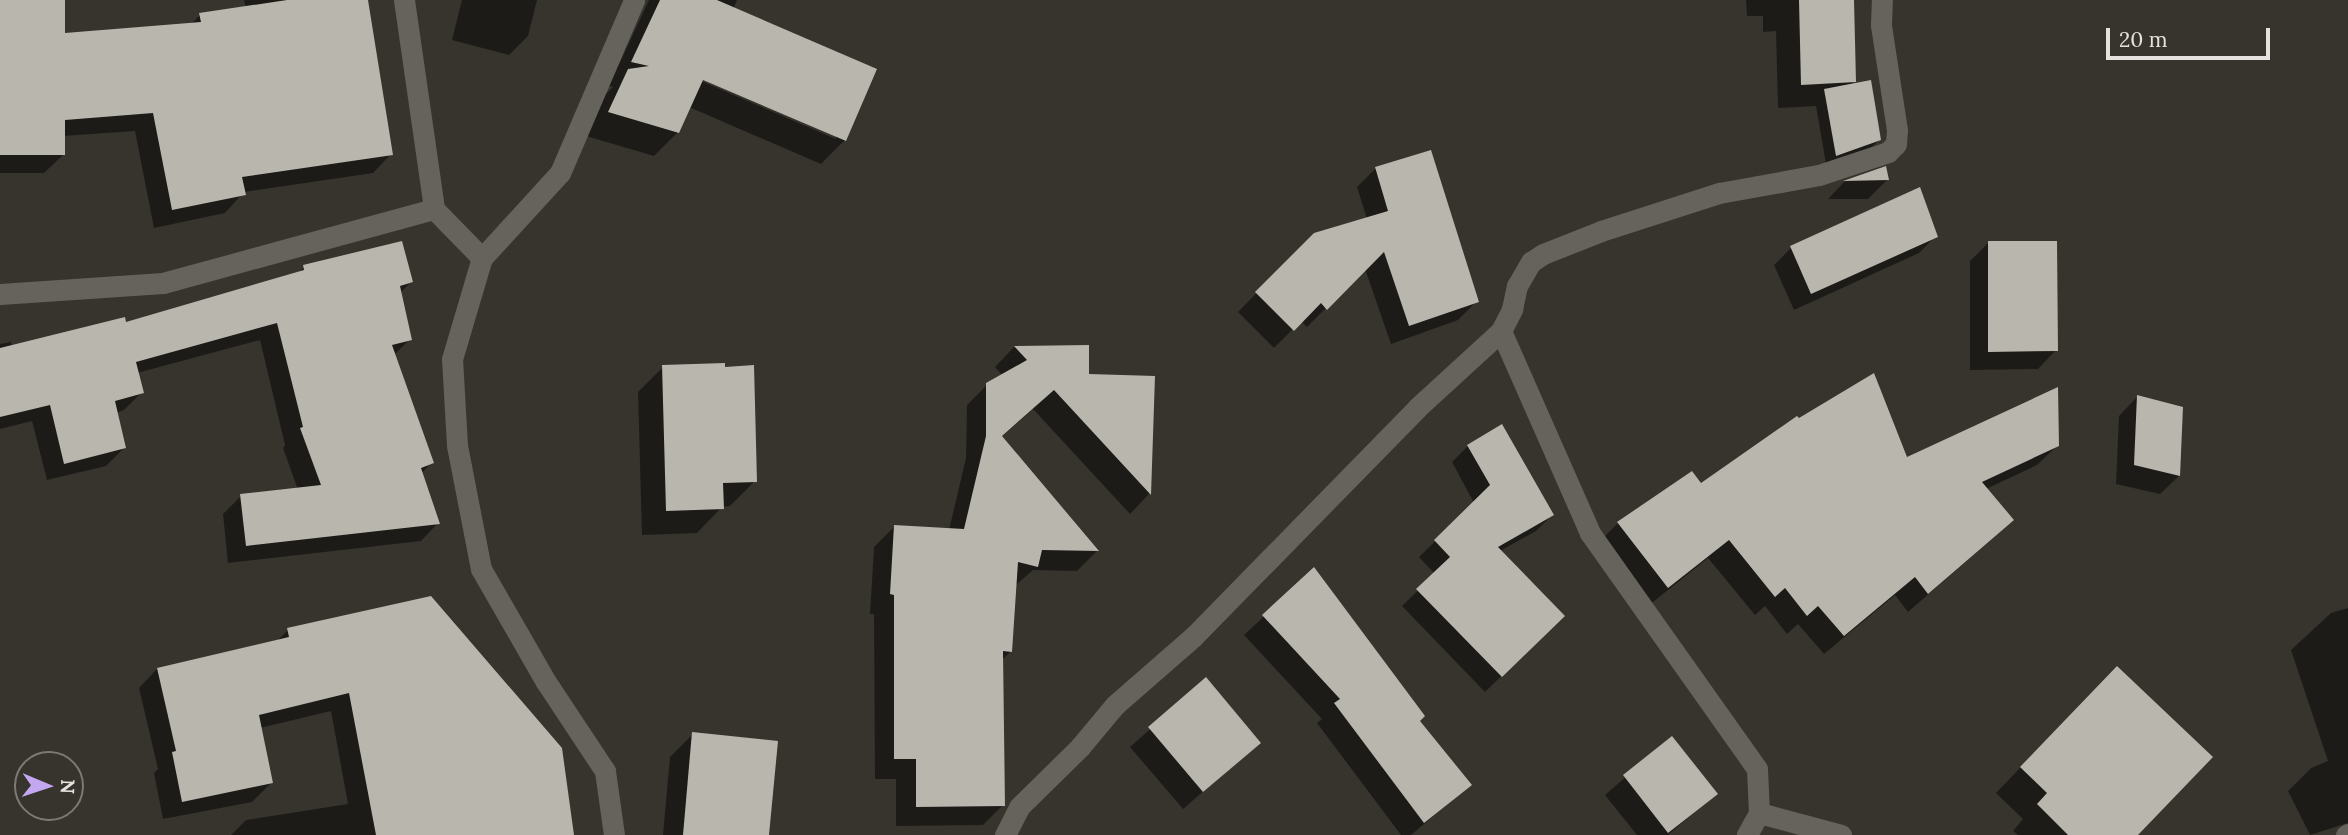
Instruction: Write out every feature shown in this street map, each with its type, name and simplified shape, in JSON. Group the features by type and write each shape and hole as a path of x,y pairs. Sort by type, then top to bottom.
{"street":[{"path":"404,0 434,209 482,258"},
{"path":"614,835 605,771 546,682 481,569 457,445 452,359 482,258 560,173 634,0"},
{"path":"1004,835 1019,807 1080,747 1115,705 1194,636 1417,408 1501,331 1512,309 1517,286 1531,262 1543,254 1601,231 1719,193 1819,175 1888,152 1896,144 1897,130 1881,25 1882,0"},
{"path":"0,294 163,284 434,209"},
{"path":"1501,331 1590,533 1757,769 1759,813 1747,835"},
{"path":"1759,813 1842,835"}],"building":[{"path":"0,0 65,0 65,33 201,22 199,13 287,0 368,0 393,155 242,177 246,195 172,210 153,113 65,120 65,155 0,155"},
{"path":"660,0 717,0 877,69 846,141 703,80 679,133 608,112 628,69 649,66 631,62"},
{"path":"1799,0 1854,0 1856,82 1801,85"},
{"path":"1871,80 1881,140 1836,156 1824,89"},
{"path":"1431,150 1479,302 1409,326 1384,252 1327,310 1321,303 1294,331 1255,292 1314,233 1388,211 1375,167"},
{"path":"1886,166 1889,180 1843,181"},
{"path":"1920,187 1938,237 1811,294 1790,246"},
{"path":"402,241 413,282 400,286 412,340 392,345 434,463 421,468 440,524 246,546 240,494 321,485 300,428 303,427 277,323 136,362 144,393 115,401 126,448 64,464 50,405 0,417 0,348 125,317 126,322 304,270 303,265"},
{"path":"1988,241 2057,241 2058,351 1988,352"},
{"path":"1089,345 1089,374 1155,376 1151,495 1054,390 1002,436 1099,551 1042,550 1038,567 1018,562 1012,652 1003,651 1005,806 916,807 916,759 894,759 894,595 890,594 894,525 964,529 986,436 986,383 1027,360 1014,346"},
{"path":"725,363 725,367 754,365 757,482 723,483 724,509 666,511 662,365"},
{"path":"1874,373 1907,457 2058,387 2059,446 1982,482 2014,520 1928,594 1915,577 1844,636 1818,606 1807,616 1785,588 1775,597 1729,540 1668,588 1617,522 1692,471 1701,483 1797,416 1799,418"},
{"path":"2137,395 2183,407 2180,476 2134,465"},
{"path":"1502,424 1554,515 1498,547 1565,616 1502,677 1416,589 1450,557 1434,540 1490,485 1467,445"},
{"path":"1314,567 1425,716 1420,721 1472,785 1424,823 1334,703 1340,699 1262,615"},
{"path":"431,596 562,748 574,835 376,835 349,693 259,715 273,783 182,802 172,752 176,751 157,668 289,637 287,628"},
{"path":"2117,666 2213,757 2138,835 2068,835 2037,804 2047,793 2020,767"},
{"path":"1206,677 1261,743 1203,792 1148,727"},
{"path":"692,732 778,741 769,835 683,835"},
{"path":"1672,736 1718,794 1668,833 1623,775"}]}
